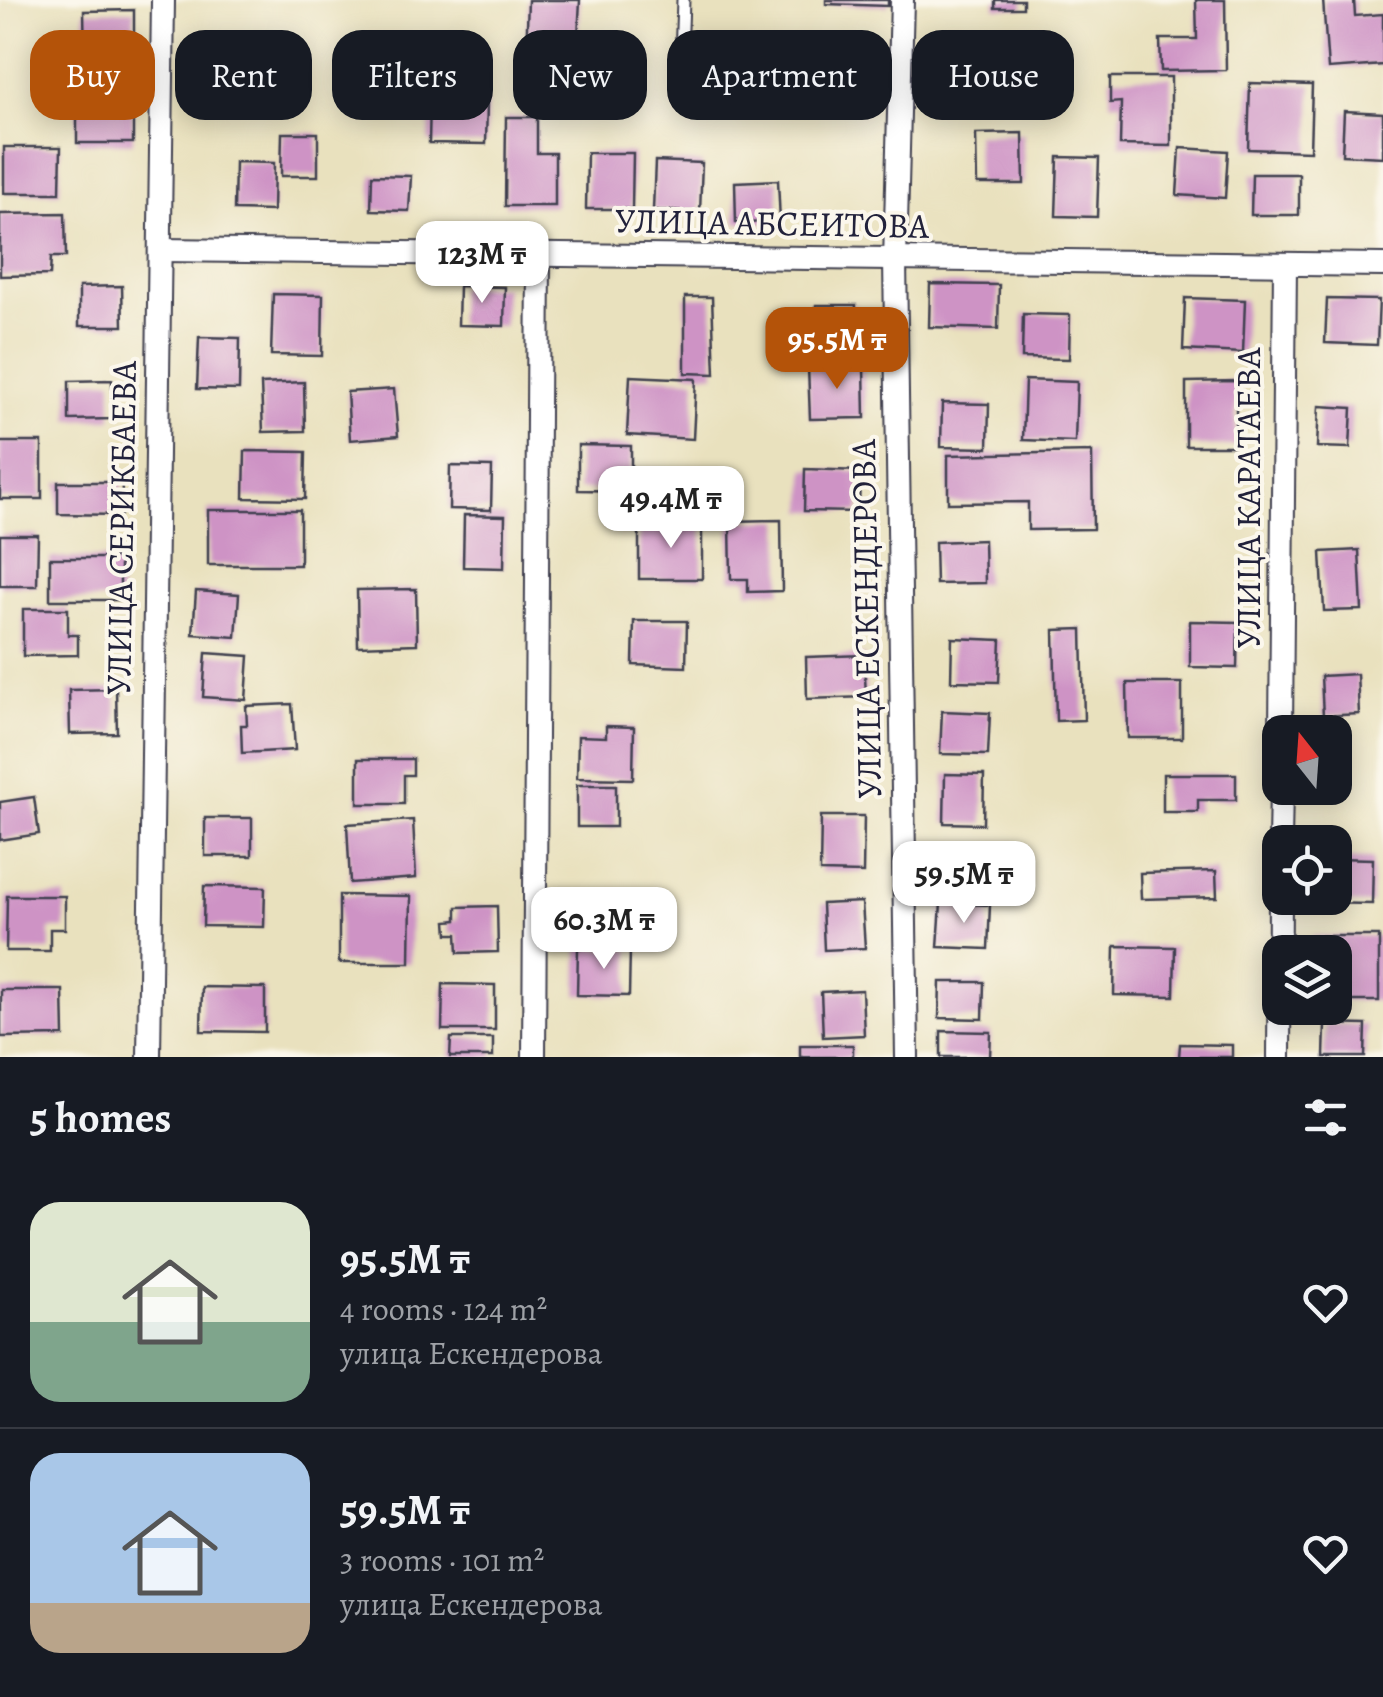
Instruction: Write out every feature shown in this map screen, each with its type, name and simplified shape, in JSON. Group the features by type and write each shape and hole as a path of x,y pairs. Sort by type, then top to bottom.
{"street":[{"name":"УЛИЦА СЕРИКБАЕВА","path":"149,1057 163,0"},
{"name":"УЛИЦА ЕСКЕНДЕРОВА","path":"902,0 895,261 907,1057"},
{"name":"УЛИЦА АБСЕИТОВА","path":"160,250 1383,265"},
{"path":"534,1057 539,254"},
{"name":"УЛИЦА КАРАТАЕВА","path":"1281,715 1285,264"},
{"path":"1279,1057 1280,915"}],"lane":[{"path":"682,30 683,0"}],"building":[{"path":"528,0 580,0 578,30 527,30"},
{"path":"826,0 888,0 888,6 826,4"},
{"path":"995,0 1023,0 1023,8 995,8"},
{"path":"1196,0 1225,0 1226,70 1161,71 1160,39 1197,39"},
{"path":"1323,0 1354,0 1355,16 1383,14 1383,65 1328,69"},
{"path":"134,10 134,30 84,30 84,11"},
{"path":"1110,77 1171,77 1171,146 1120,145 1121,102 1110,103"},
{"path":"1250,83 1312,85 1310,151 1248,149"},
{"path":"1344,111 1383,113 1383,157 1342,155"},
{"path":"506,117 537,120 537,153 555,153 555,206 505,206"},
{"path":"77,120 133,120 133,143 77,143"},
{"path":"430,120 487,120 486,144 429,143"},
{"path":"282,133 318,133 318,176 281,176"},
{"path":"1023,133 1024,184 977,184 976,134"},
{"path":"4,147 61,147 60,193 4,193"},
{"path":"1180,148 1228,151 1225,198 1177,195"},
{"path":"587,153 633,153 632,209 586,209"},
{"path":"1058,157 1099,158 1097,217 1056,216"},
{"path":"655,161 702,163 700,212 653,210"},
{"path":"235,162 274,163 273,211 234,210"},
{"path":"1252,174 1299,174 1299,215 1251,215"},
{"path":"372,175 411,176 409,211 371,210"},
{"path":"778,180 780,222 736,223 735,182"},
{"path":"65,213 66,257 51,257 50,275 0,276 0,214"},
{"path":"930,284 999,285 998,329 929,327"},
{"path":"122,286 123,326 79,326 79,287"},
{"path":"459,286 505,287 504,326 458,325"},
{"path":"273,294 323,295 322,356 271,355"},
{"path":"685,297 712,297 715,374 685,373"},
{"path":"1185,298 1245,300 1243,353 1183,350"},
{"path":"1327,299 1379,300 1377,345 1325,343"},
{"path":"816,305 856,305 855,352 815,352"},
{"path":"1023,314 1070,315 1069,359 1022,358"},
{"path":"199,337 240,338 239,390 197,389"},
{"path":"864,366 865,418 810,419 808,367"},
{"path":"630,376 696,379 693,439 627,435"},
{"path":"112,380 112,419 69,420 69,381"},
{"path":"1025,380 1077,382 1075,442 1023,440"},
{"path":"1236,381 1236,446 1186,446 1186,382"},
{"path":"304,382 305,431 263,432 261,384"},
{"path":"394,389 398,436 350,440 347,392"},
{"path":"942,403 989,404 988,448 941,447"},
{"path":"1319,406 1352,408 1350,448 1317,447"},
{"path":"0,442 42,442 42,499 0,499"},
{"path":"578,445 631,446 631,491 578,490"},
{"path":"245,451 306,452 305,499 244,498"},
{"path":"1092,452 1093,529 1028,530 1028,502 948,503 948,455"},
{"path":"450,466 492,467 491,510 449,509"},
{"path":"805,469 860,471 859,512 804,511"},
{"path":"58,482 122,482 121,515 58,514"},
{"path":"208,510 300,510 300,565 208,565"},
{"path":"464,515 505,516 504,568 463,567"},
{"path":"781,520 782,591 748,592 748,579 731,579 730,521"},
{"path":"702,522 702,579 639,579 639,523"},
{"path":"0,535 38,535 37,586 0,586"},
{"path":"984,540 985,583 936,584 935,542"},
{"path":"1359,550 1362,610 1324,611 1321,552"},
{"path":"50,558 120,558 120,600 50,600"},
{"path":"416,589 417,644 358,646 357,590"},
{"path":"196,591 239,594 236,637 193,634"},
{"path":"23,609 68,609 68,635 78,635 78,655 23,656"},
{"path":"634,621 687,621 686,667 633,665"},
{"path":"1190,621 1238,622 1237,668 1190,667"},
{"path":"1082,629 1084,720 1056,721 1054,630"},
{"path":"952,638 1001,640 999,682 951,681"},
{"path":"206,653 249,656 246,700 203,697"},
{"path":"864,655 866,697 807,699 806,657"},
{"path":"1357,674 1359,714 1323,715 1321,676"},
{"path":"1127,683 1182,683 1182,738 1128,738"},
{"path":"116,689 117,733 70,734 69,690"},
{"path":"292,704 295,750 242,753 241,725 247,725 246,706"},
{"path":"942,711 990,713 988,755 940,754"},
{"path":"606,726 634,727 633,779 577,778 578,736 606,737"},
{"path":"358,759 413,759 413,775 404,775 404,804 358,804"},
{"path":"945,774 984,775 983,824 944,823"},
{"path":"1163,774 1236,774 1236,800 1198,800 1198,812 1163,812"},
{"path":"577,785 616,785 616,827 577,827"},
{"path":"34,797 39,834 0,840 0,802"},
{"path":"821,816 864,816 863,873 820,872"},
{"path":"205,818 252,818 252,856 205,856"},
{"path":"413,820 416,878 350,883 347,824"},
{"path":"1352,858 1373,859 1372,904 1352,904"},
{"path":"1216,871 1217,897 1141,899 1140,873"},
{"path":"204,886 265,887 264,927 203,926"},
{"path":"339,895 411,896 410,963 339,963"},
{"path":"575,895 626,895 626,937 575,937"},
{"path":"7,896 65,896 65,929 50,929 50,951 6,951"},
{"path":"862,902 865,948 824,950 822,904"},
{"path":"941,903 990,905 988,949 938,947"},
{"path":"497,906 498,952 458,953 457,934 448,934 447,921 457,920 457,907"},
{"path":"1352,936 1379,936 1379,1001 1352,1001"},
{"path":"1115,946 1175,947 1174,996 1114,995"},
{"path":"578,948 630,949 629,996 577,995"},
{"path":"940,982 984,982 983,1019 939,1018"},
{"path":"443,984 495,985 495,1030 442,1030"},
{"path":"202,987 265,988 265,1032 201,1031"},
{"path":"1,990 63,990 64,1036 1,1037"},
{"path":"862,990 864,1035 823,1037 821,992"},
{"path":"1325,1025 1366,1025 1365,1057 1324,1057"},
{"path":"941,1031 991,1032 990,1057 941,1057"},
{"path":"451,1038 493,1038 493,1057 450,1057"},
{"path":"1180,1044 1232,1045 1232,1057 1179,1057"},
{"path":"800,1045 853,1045 853,1057 800,1057"}]}
